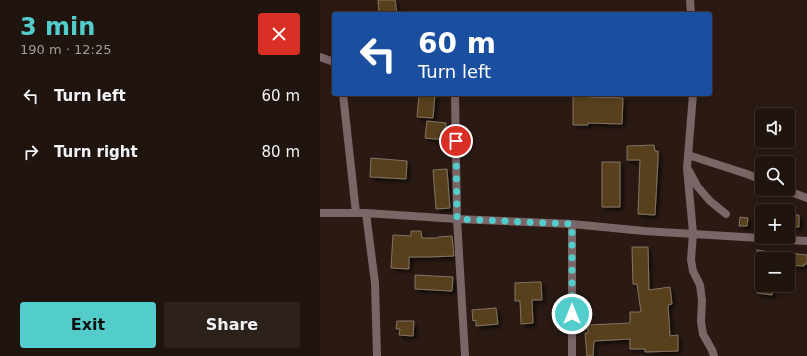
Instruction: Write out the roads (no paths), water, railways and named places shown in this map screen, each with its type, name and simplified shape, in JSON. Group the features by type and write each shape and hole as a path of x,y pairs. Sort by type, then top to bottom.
{"street":[{"path":"690,0 691,12"},
{"path":"320,48 320,57 332,61"},
{"path":"343,96 356,213"},
{"path":"455,96 457,219 465,356"},
{"path":"693,96 687,168 693,233 691,260 692,271 700,285 702,300 701,322 703,334 714,356"},
{"path":"688,154 755,177"},
{"path":"687,168 697,186 710,201 726,214"},
{"path":"795,194 807,198"},
{"path":"320,213 366,213 572,224 644,231 807,241"},
{"path":"366,213 375,284 377,356"},
{"path":"572,224 572,356"}]}
